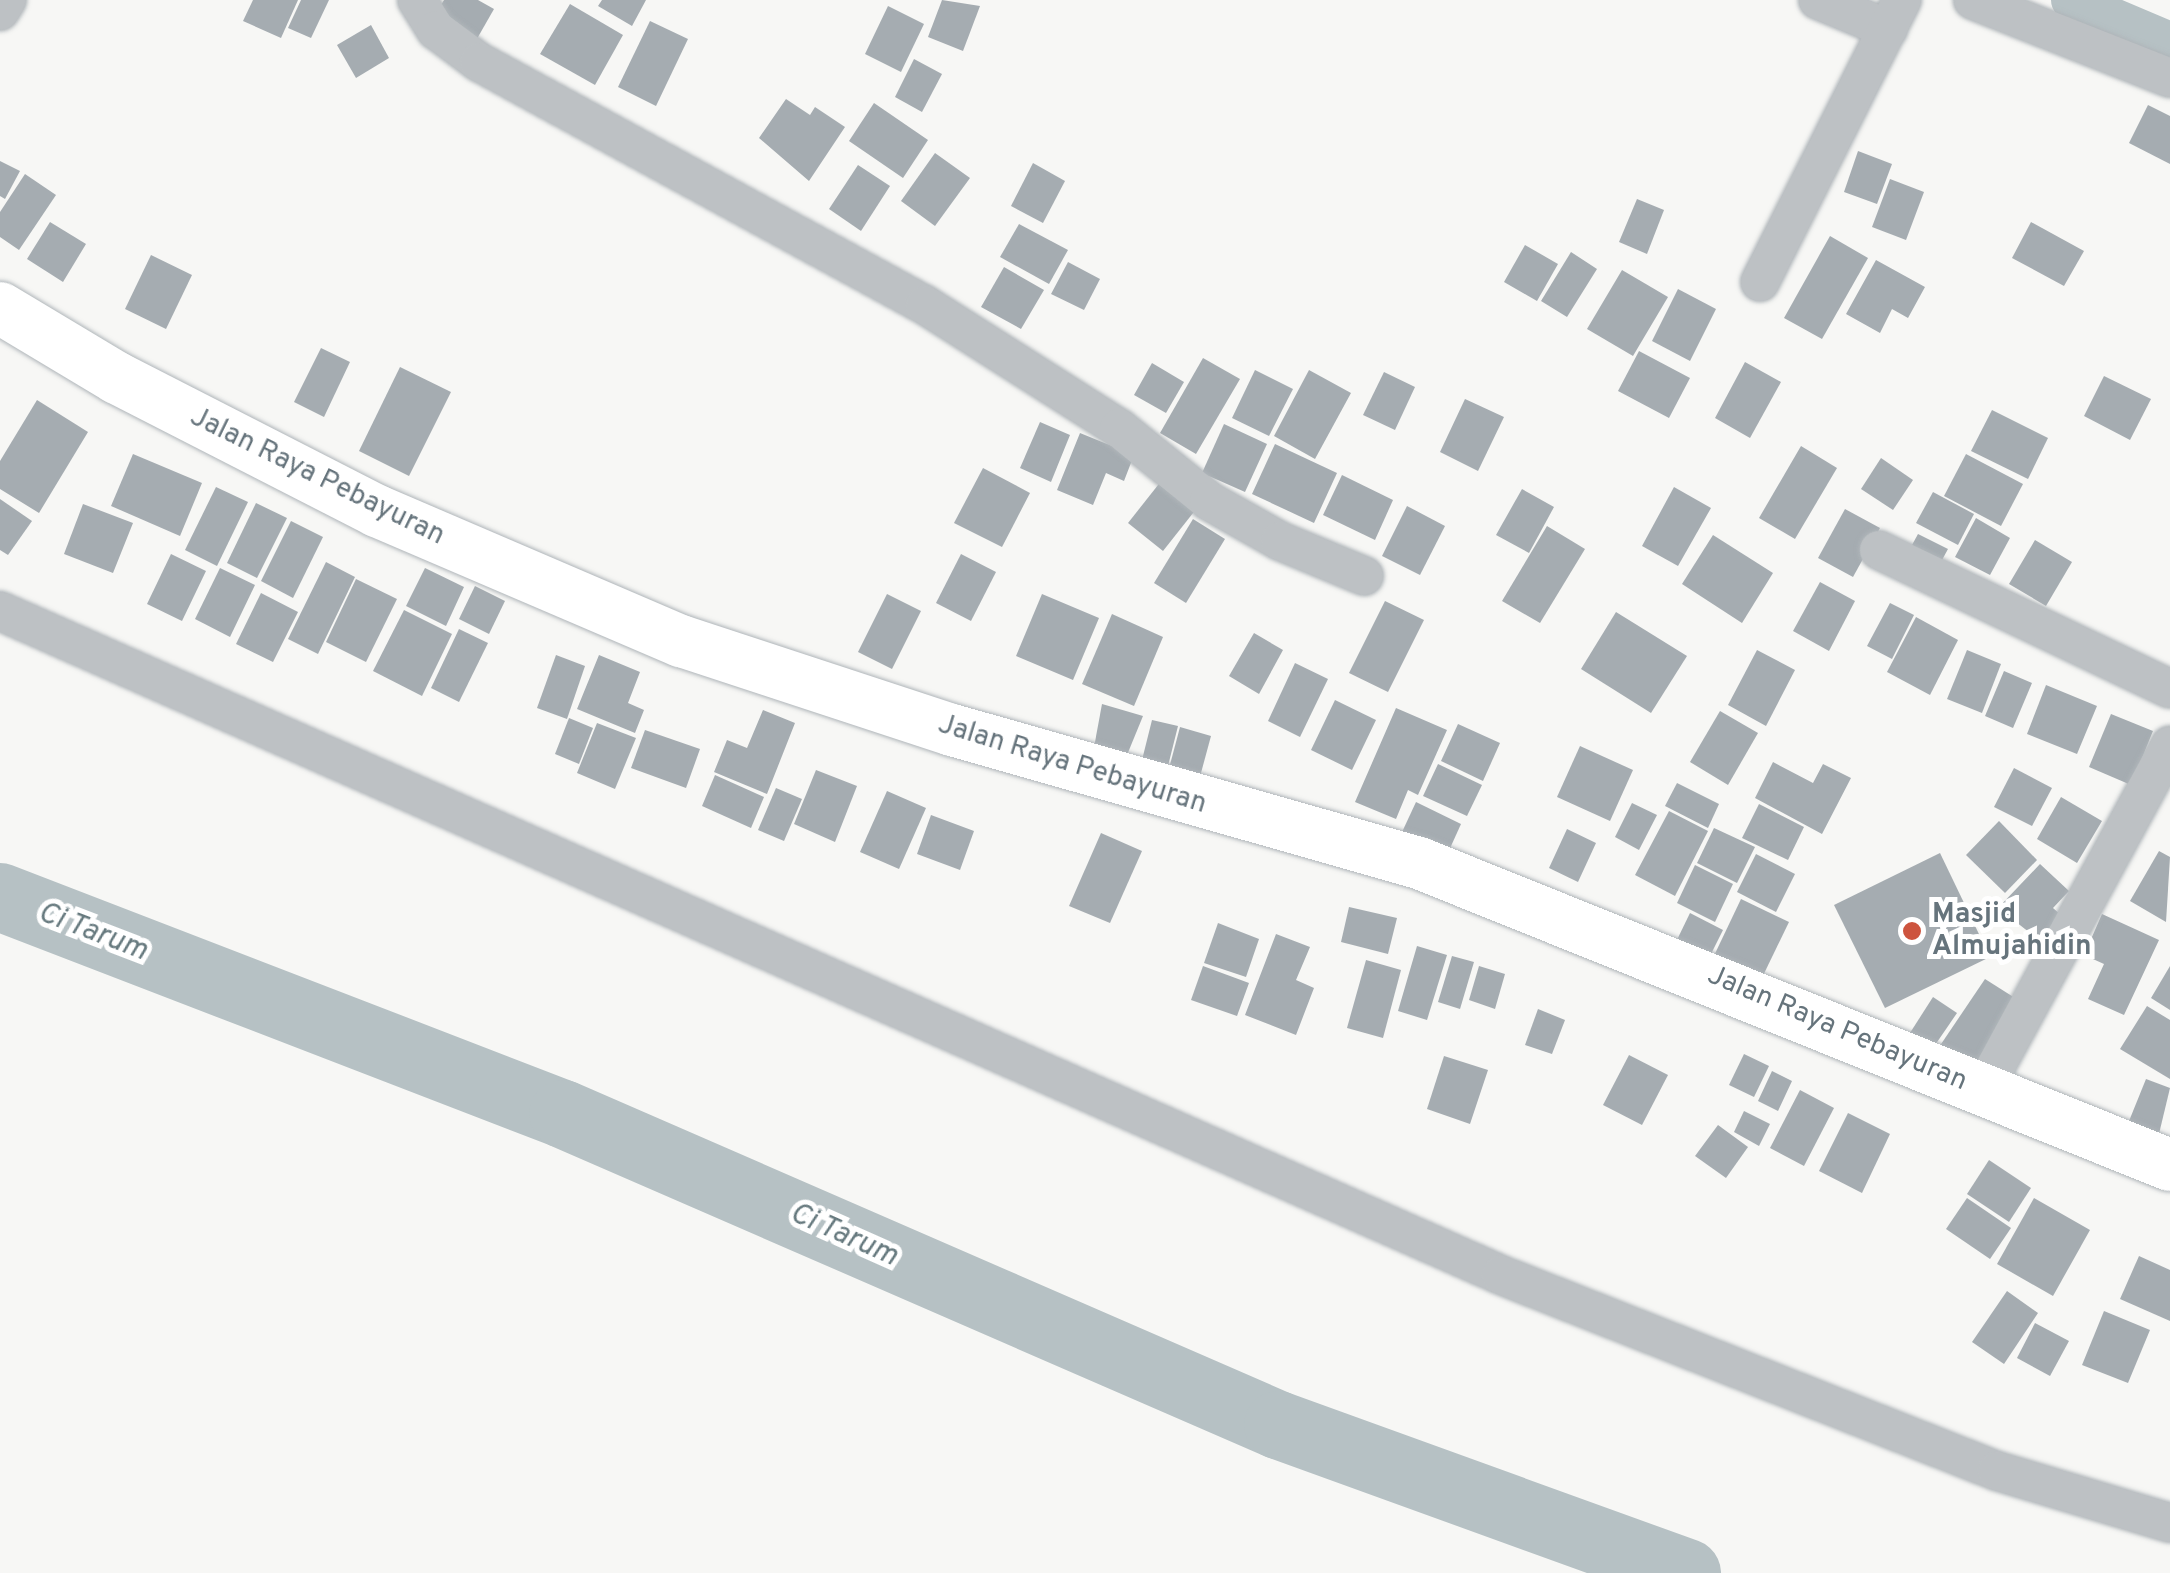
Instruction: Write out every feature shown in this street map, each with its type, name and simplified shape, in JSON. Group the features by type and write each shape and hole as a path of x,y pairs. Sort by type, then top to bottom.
{"main road":[{"name":"Jalan Raya Pebayuran","path":"0,308 116,378 378,511 681,641 952,730 1419,863 2170,1165"}],"street":[{"path":"0,11 7,0"},
{"path":"416,0 436,30 479,62 925,304 1119,428 1208,501 1280,541 1364,576"},
{"path":"1760,282 1895,14 1818,0"},
{"path":"1973,0 2170,78"},
{"path":"1879,550 2170,689"},
{"path":"0,611 1500,1274 1998,1470 2170,1523"},
{"path":"1983,1090 2170,745"}],"building":[{"path":"253,0 298,0 281,38 243,21"},
{"path":"301,0 329,0 311,38 288,28"},
{"path":"444,0 478,0 494,9 474,44 432,20"},
{"path":"602,0 646,0 632,26 598,6"},
{"path":"942,0 980,6 963,51 928,37"},
{"path":"570,4 623,35 595,85 540,54"},
{"path":"888,6 924,24 901,72 865,54"},
{"path":"650,21 688,39 656,106 618,87"},
{"path":"371,25 389,58 356,78 337,45"},
{"path":"914,59 942,74 922,112 895,97"},
{"path":"786,99 810,115 815,107 845,127 809,181 759,138"},
{"path":"874,103 928,140 903,178 849,141"},
{"path":"2148,105 2170,116 2170,164 2129,143"},
{"path":"1858,151 1892,164 1877,204 1844,192"},
{"path":"935,153 970,178 935,226 901,201"},
{"path":"0,161 20,171 5,199 0,196"},
{"path":"1033,163 1065,181 1043,223 1011,206"},
{"path":"858,165 890,186 861,231 829,209"},
{"path":"25,174 56,195 19,250 0,237 0,212"},
{"path":"1890,179 1924,192 1906,240 1872,227"},
{"path":"1637,199 1664,210 1647,254 1619,242"},
{"path":"50,222 86,244 63,282 27,259"},
{"path":"2031,222 2084,251 2064,286 2012,258"},
{"path":"1019,224 1068,250 1049,284 1000,257"},
{"path":"1830,236 1868,258 1822,339 1784,318"},
{"path":"1525,245 1558,264 1537,301 1504,282"},
{"path":"1571,252 1597,269 1567,317 1541,301"},
{"path":"151,255 192,275 166,329 125,309"},
{"path":"1876,260 1925,287 1908,318 1892,309 1880,333 1846,314"},
{"path":"1068,262 1100,279 1084,310 1051,294"},
{"path":"1004,267 1044,290 1021,329 981,307"},
{"path":"1622,270 1668,297 1633,356 1587,329"},
{"path":"1678,289 1716,309 1690,361 1652,341"},
{"path":"321,348 350,362 324,417 294,402"},
{"path":"1639,351 1690,378 1669,418 1618,391"},
{"path":"1203,358 1240,379 1196,454 1160,433"},
{"path":"1745,362 1781,382 1750,438 1715,418"},
{"path":"1152,363 1184,382 1166,413 1134,395"},
{"path":"400,367 451,392 409,476 359,451"},
{"path":"1255,370 1293,389 1269,436 1232,418"},
{"path":"1309,370 1351,393 1315,459 1274,436"},
{"path":"1384,372 1415,387 1395,430 1363,415"},
{"path":"2104,376 2151,399 2130,440 2084,416"},
{"path":"1465,399 1504,417 1478,471 1440,452"},
{"path":"37,400 88,432 39,513 0,489 0,461"},
{"path":"1992,410 2048,438 2028,479 1971,451"},
{"path":"1040,422 1070,435 1051,482 1020,468"},
{"path":"1224,424 1267,444 1245,492 1202,473"},
{"path":"1080,433 1134,455 1124,481 1106,473 1093,505 1057,490"},
{"path":"1275,444 1337,473 1314,523 1252,494"},
{"path":"1801,446 1837,468 1795,539 1759,518"},
{"path":"133,454 202,483 180,536 111,506"},
{"path":"1966,454 2023,484 2001,526 1944,496"},
{"path":"1881,458 1913,480 1893,510 1861,489"},
{"path":"983,468 1030,493 1002,547 954,523"},
{"path":"1342,475 1393,500 1375,540 1323,515"},
{"path":"1162,480 1197,508 1163,551 1128,523"},
{"path":"216,487 248,502 217,566 185,550"},
{"path":"1674,487 1711,508 1678,566 1642,546"},
{"path":"1522,489 1554,507 1529,553 1496,535"},
{"path":"1933,492 1974,514 1958,545 1916,523"},
{"path":"0,499 32,521 8,555 0,550"},
{"path":"256,503 287,518 257,578 227,563"},
{"path":"83,504 133,523 113,573 64,554"},
{"path":"1407,506 1445,526 1420,575 1382,556"},
{"path":"1845,509 1880,528 1853,577 1818,558"},
{"path":"1976,518 2010,538 1990,575 1955,557"},
{"path":"1193,519 1225,539 1186,603 1154,583"},
{"path":"291,521 323,537 293,598 261,581"},
{"path":"1547,526 1585,549 1540,623 1502,601"},
{"path":"1918,534 1948,549 1936,571 1906,556"},
{"path":"1713,535 1773,573 1742,623 1682,584"},
{"path":"2035,540 2072,562 2046,606 2009,584"},
{"path":"171,554 206,571 182,621 147,604"},
{"path":"961,554 996,572 971,621 936,603"},
{"path":"326,562 355,577 318,654 288,639"},
{"path":"220,568 255,585 230,637 195,619"},
{"path":"425,568 464,587 446,626 406,606"},
{"path":"356,579 397,599 366,662 326,642"},
{"path":"1820,582 1855,601 1829,651 1793,631"},
{"path":"475,586 505,601 489,634 459,619"},
{"path":"261,593 298,612 273,662 236,644"},
{"path":"887,594 921,611 892,669 858,652"},
{"path":"1042,594 1099,618 1073,680 1016,656"},
{"path":"1385,601 1424,620 1388,692 1349,673"},
{"path":"1890,603 1914,615 1892,659 1867,646"},
{"path":"404,610 452,634 422,696 373,671"},
{"path":"1616,612 1687,656 1651,713 1581,669"},
{"path":"1112,614 1163,637 1134,706 1082,684"},
{"path":"1916,617 1958,640 1930,695 1887,672"},
{"path":"459,629 488,643 459,702 431,688"},
{"path":"1254,633 1283,650 1259,694 1229,676"},
{"path":"1757,650 1795,670 1766,726 1728,705"},
{"path":"1967,650 2001,664 1982,713 1947,699"},
{"path":"556,655 585,666 567,719 537,708"},
{"path":"599,655 640,672 628,703 644,710 635,733 577,709"},
{"path":"1295,663 1328,679 1300,737 1268,721"},
{"path":"2004,671 2032,683 2013,728 1985,716"},
{"path":"2046,685 2097,706 2077,754 2027,734"},
{"path":"1335,700 1376,720 1352,770 1311,750"},
{"path":"1102,704 1143,716 1118,777 1090,769"},
{"path":"1396,708 1447,730 1418,795 1408,790 1396,819 1355,802"},
{"path":"763,710 795,723 767,794 714,772 727,740 747,748"},
{"path":"1720,711 1758,733 1728,785 1690,762"},
{"path":"2111,714 2153,731 2131,785 2089,767"},
{"path":"569,718 593,728 579,764 555,754"},
{"path":"1152,720 1178,726 1168,766 1142,760"},
{"path":"597,723 636,738 615,789 577,773"},
{"path":"1458,724 1500,743 1483,781 1441,761"},
{"path":"1180,727 1211,736 1198,784 1167,776"},
{"path":"645,730 700,749 686,788 631,768"},
{"path":"1580,746 1633,770 1610,821 1557,797"},
{"path":"1773,762 1813,783 1823,764 1851,778 1822,834 1755,798"},
{"path":"1438,764 1482,785 1467,816 1423,796"},
{"path":"2014,768 2052,788 2032,826 1994,807"},
{"path":"816,770 857,786 835,842 794,824"},
{"path":"715,775 764,797 751,828 702,806"},
{"path":"1677,783 1719,804 1708,828 1665,806"},
{"path":"776,788 802,799 784,841 758,830"},
{"path":"887,791 926,808 899,869 860,852"},
{"path":"2061,797 2102,821 2077,863 2037,839"},
{"path":"1416,802 1461,824 1442,866 1396,845"},
{"path":"1632,803 1657,815 1639,850 1615,837"},
{"path":"1759,804 1804,827 1788,860 1742,838"},
{"path":"1669,811 1708,831 1675,896 1635,875"},
{"path":"931,815 974,831 960,870 917,854"},
{"path":"1999,821 2037,860 2005,893 1966,855"},
{"path":"1714,828 1755,847 1737,883 1697,863"},
{"path":"1567,829 1596,843 1578,882 1549,868"},
{"path":"1101,833 1142,851 1110,923 1069,906"},
{"path":"2159,851 2170,857 2166,922 2130,901"},
{"name":"Masjid Almujahidin","path":"1940,853 1990,957 1885,1008 1834,905"},
{"path":"1756,854 1795,874 1776,912 1737,892"},
{"path":"2040,864 2069,891 2053,908 2070,923 2048,947 1998,908"},
{"path":"1695,865 1733,884 1715,922 1677,903"},
{"path":"1741,899 1789,922 1758,986 1711,962"},
{"path":"1349,907 1397,918 1388,954 1341,942"},
{"path":"1690,913 1723,930 1707,962 1674,946"},
{"path":"2102,914 2159,940 2124,1015 2088,999 2104,964 2084,955"},
{"path":"1218,923 1259,939 1246,977 1204,963"},
{"path":"1276,934 1310,947 1296,980 1314,988 1296,1035 1245,1015"},
{"path":"1417,946 1447,955 1427,1020 1398,1011"},
{"path":"1452,956 1474,962 1460,1009 1438,1002"},
{"path":"1366,960 1401,970 1383,1038 1347,1028"},
{"path":"1203,966 1249,983 1237,1016 1191,1000"},
{"path":"1479,966 1505,974 1495,1009 1469,1000"},
{"path":"2170,966 2170,1010 2151,998"},
{"path":"1985,979 2015,998 1977,1084 1933,1056"},
{"path":"1933,997 1957,1013 1931,1051 1908,1036"},
{"path":"2147,1006 2170,1020 2170,1079 2120,1049"},
{"path":"1538,1009 1565,1020 1552,1054 1525,1045"},
{"path":"1744,1054 1769,1066 1754,1097 1729,1085"},
{"path":"1629,1055 1668,1075 1642,1125 1603,1105"},
{"path":"1444,1056 1488,1070 1470,1124 1427,1109"},
{"path":"1772,1071 1792,1081 1778,1111 1758,1101"},
{"path":"2146,1079 2170,1088 2158,1138 2127,1126"},
{"path":"1800,1090 1834,1108 1804,1166 1770,1148"},
{"path":"1744,1111 1770,1124 1759,1146 1734,1132"},
{"path":"1848,1113 1890,1134 1862,1193 1819,1171"},
{"path":"1718,1125 1748,1147 1726,1178 1695,1156"},
{"path":"1989,1160 2031,1188 2009,1222 1967,1194"},
{"path":"1967,1198 2011,1228 1990,1259 1946,1229"},
{"path":"2034,1198 2090,1230 2053,1296 1997,1264"},
{"path":"2139,1256 2170,1270 2170,1321 2120,1299"},
{"path":"2007,1291 2038,1313 2004,1364 1972,1342"},
{"path":"2104,1311 2150,1330 2128,1383 2082,1365"},
{"path":"2035,1323 2069,1341 2050,1376 2017,1358"}],"waterway":[{"path":"2071,0 2170,42"},
{"name":"Ci Tarum","path":"0,897 563,1114 1278,1425 1687,1573"}],"place":[{"name":"Masjid Almujahidin","path":"1912,931"}]}
